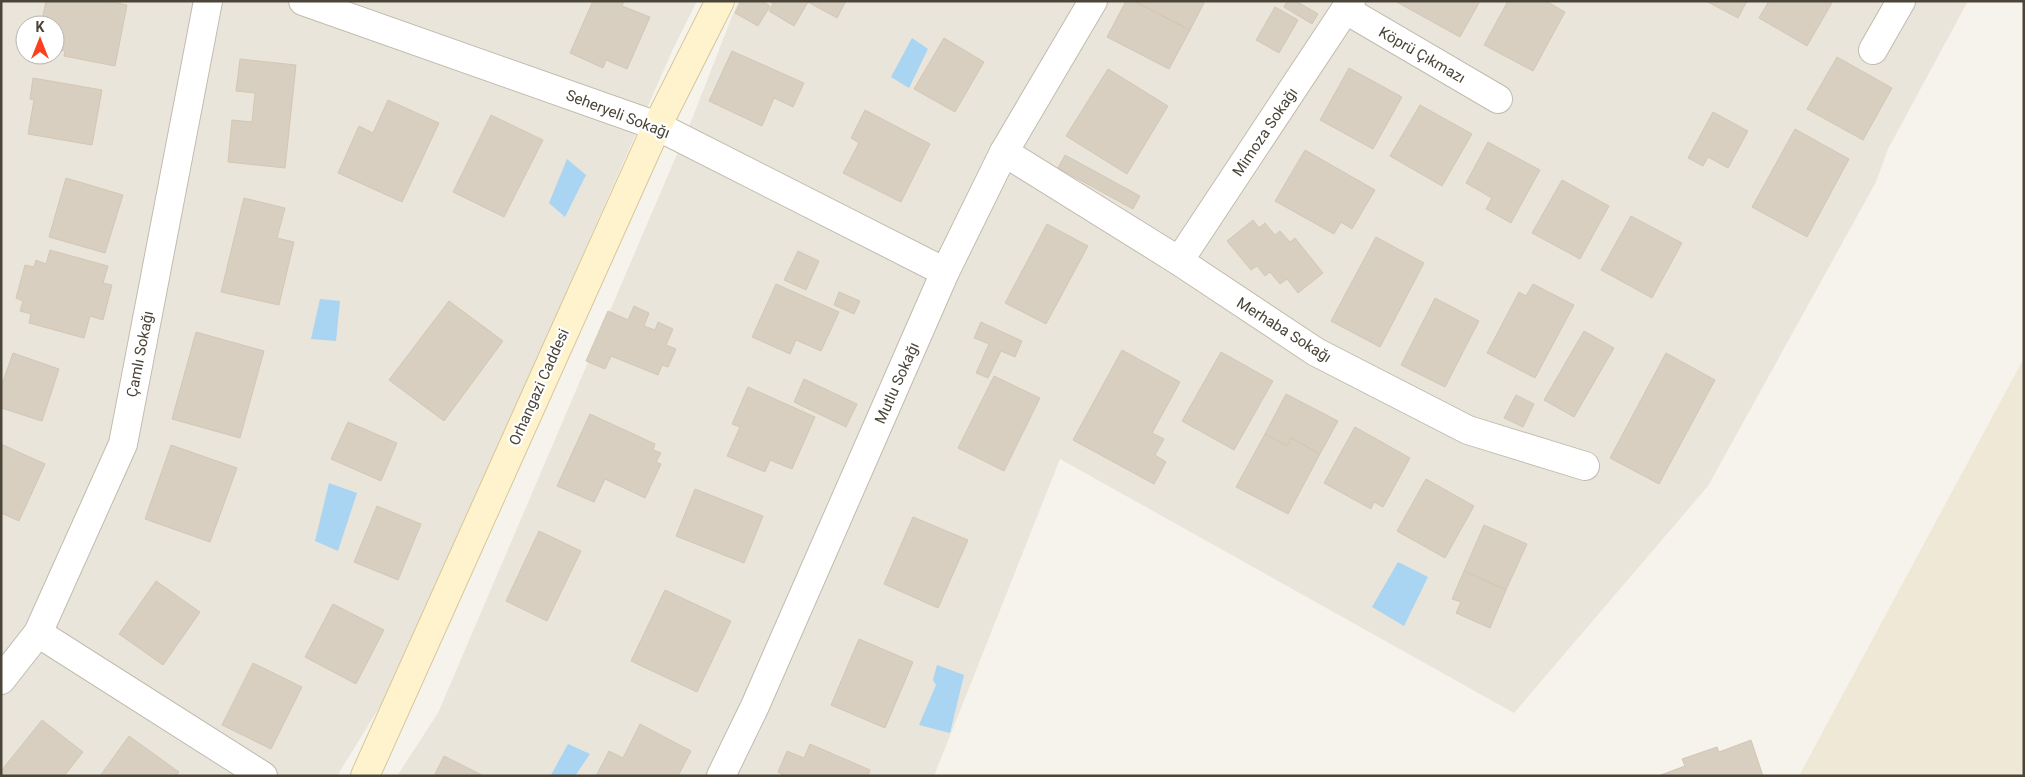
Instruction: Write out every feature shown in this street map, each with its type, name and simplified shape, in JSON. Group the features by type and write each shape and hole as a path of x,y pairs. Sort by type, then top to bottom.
{"street":[{"name":"Çamlı Sokağı","path":"1,680 38,634 123,444 208,1"},
{"name":"Seheryeli Sokağı","path":"303,1 656,126 945,272"},
{"name":"Orhangazi Caddesi","path":"365,776 656,126 720,1"},
{"name":"Mutlu Sokağı","path":"721,776 755,706 945,272 1004,152 1093,1"},
{"path":"1873,50 1901,1"},
{"name":"Köprü Çıkmazı","path":"1348,6 1498,99"},
{"name":"Mimoza Sokağı","path":"1179,262 1348,6"},
{"name":"Merhaba Sokağı","path":"1004,152 1179,262 1316,352 1468,430 1585,466"},
{"path":"38,634 263,776"}],"shaded area":[{"path":"1,1 697,1 673,49 395,682 337,776 1,776"},
{"path":"738,1 1968,1 1888,149 1876,182 1708,486 1514,713 1060,459 934,776 397,776 438,713 692,119"},
{"path":"2024,358 2024,776 1799,776"}],"water":[{"path":"912,38 928,49 909,88 891,77"},
{"path":"567,159 586,175 565,217 549,203"},
{"path":"320,299 340,301 336,341 311,339"},
{"path":"329,483 357,493 338,551 315,541"},
{"path":"1398,562 1428,577 1404,626 1372,607"},
{"path":"937,665 964,675 950,733 919,725 936,685 933,680"},
{"path":"568,744 590,754 575,776 551,775"}],"building":[{"path":"46,1 108,1 127,5 115,66 65,56 65,15 43,15"},
{"path":"593,1 624,1 622,6 650,17 627,69 606,60 603,68 570,53"},
{"path":"741,1 762,1 770,6 758,26 735,13"},
{"path":"769,1 846,1 837,18 808,2 794,26 769,11 773,4"},
{"path":"1126,1 1134,1 1190,30 1169,69 1107,37"},
{"path":"1134,1 1205,1 1190,30"},
{"path":"1287,1 1296,1 1318,14 1312,24 1284,7"},
{"path":"1395,1 1480,1 1460,37"},
{"path":"1508,1 1546,1 1565,12 1533,71 1484,45"},
{"path":"1706,1 1747,1 1738,18"},
{"path":"1769,1 1833,1 1807,46 1759,18"},
{"path":"1275,7 1298,20 1279,53 1256,40"},
{"path":"944,38 984,62 955,112 914,89"},
{"path":"732,51 804,83 793,107 774,98 762,126 709,101"},
{"path":"1837,57 1892,88 1863,140 1807,109"},
{"path":"240,59 296,65 285,168 228,162 232,120 252,122 255,93 236,91"},
{"path":"1349,68 1402,97 1373,149 1320,120"},
{"path":"1108,69 1168,106 1127,174 1066,136"},
{"path":"33,78 102,90 92,145 28,134 34,100 30,99"},
{"path":"388,100 439,123 402,202 338,173 359,126 373,133"},
{"path":"1420,105 1472,134 1442,186 1390,156"},
{"path":"865,110 930,144 901,202 843,173 859,143 851,138"},
{"path":"1713,112 1748,131 1728,168 1708,157 1703,166 1688,158"},
{"path":"491,115 543,140 504,217 453,192"},
{"path":"1795,129 1849,159 1807,237 1752,207"},
{"path":"1488,142 1540,170 1511,223 1486,209 1492,198 1466,183"},
{"path":"1305,150 1375,190 1352,229 1341,222 1334,234 1275,201"},
{"path":"1065,155 1140,196 1133,209 1058,168"},
{"path":"66,178 123,195 105,253 49,237"},
{"path":"1562,180 1609,206 1580,259 1532,233"},
{"path":"244,198 285,208 277,238 294,242 279,305 221,292"},
{"path":"1631,216 1682,243 1652,298 1601,270"},
{"path":"1253,220 1259,228 1265,223 1275,235 1280,231 1290,242 1295,238 1323,273 1298,293 1287,279 1280,284 1270,272 1265,276 1257,266 1251,270 1227,241"},
{"path":"1047,224 1088,246 1046,324 1005,303"},
{"path":"1376,237 1424,263 1380,347 1331,321"},
{"path":"50,250 108,266 103,283 112,285 103,320 90,316 84,338 29,323 31,314 20,311 23,301 16,298 25,265 34,267 36,260 46,264"},
{"path":"798,251 819,261 806,290 784,280"},
{"path":"776,284 839,312 821,351 796,340 790,354 752,337"},
{"path":"1533,284 1574,305 1535,378 1487,353 1519,292 1526,296"},
{"path":"839,292 860,301 854,314 834,305"},
{"path":"1435,298 1479,321 1445,387 1401,365"},
{"path":"449,301 503,341 444,421 389,380"},
{"path":"634,306 649,313 644,326 655,330 658,322 673,329 666,345 676,349 668,367 662,365 658,375 611,356 605,369 586,361 608,311 628,320"},
{"path":"981,322 1022,341 1015,357 1001,351 988,378 976,373 989,344 974,338"},
{"path":"1584,331 1614,348 1574,417 1544,400"},
{"path":"196,332 264,351 240,438 172,419"},
{"path":"1122,350 1180,382 1152,433 1164,439 1155,455 1166,462 1154,484 1073,440"},
{"path":"1221,352 1273,381 1234,450 1182,421"},
{"path":"13,353 59,369 42,421 1,408 1,387"},
{"path":"1666,353 1715,380 1659,484 1610,458"},
{"path":"994,376 1040,398 1004,471 958,448"},
{"path":"804,379 857,404 846,427 794,402"},
{"path":"748,387 815,417 792,469 770,460 765,472 727,456 740,427 732,424"},
{"path":"1286,394 1338,421 1320,454 1291,438 1287,446 1265,434"},
{"path":"1516,395 1534,404 1523,427 1504,418"},
{"path":"590,414 655,444 653,450 661,453 656,462 661,464 645,498 605,479 594,502 557,486"},
{"path":"348,422 397,443 381,481 331,459"},
{"path":"1355,427 1410,458 1383,507 1374,502 1371,509 1324,483"},
{"path":"1265,434 1287,446 1291,438 1320,454 1288,514 1236,487"},
{"path":"1,444 45,464 19,521 1,513"},
{"path":"171,445 237,468 210,542 145,519"},
{"path":"1426,479 1474,506 1445,558 1397,531"},
{"path":"695,489 763,516 744,563 676,536"},
{"path":"377,506 421,524 398,580 354,562"},
{"path":"913,517 968,540 938,608 884,584"},
{"path":"1484,525 1527,544 1506,590 1464,571"},
{"path":"539,531 581,551 547,621 506,601"},
{"path":"1464,571 1506,590 1490,628 1456,613 1461,602 1452,599"},
{"path":"156,581 200,612 163,665 119,634"},
{"path":"665,590 731,621 697,692 631,661"},
{"path":"333,604 384,630 356,684 305,657"},
{"path":"859,639 913,662 885,728 831,705"},
{"path":"253,663 302,687 271,749 222,725"},
{"path":"42,720 83,752 64,776 1,776 1,771"},
{"path":"640,724 691,751 678,776 596,776 609,751 623,758"},
{"path":"129,736 179,772 176,776 100,776"},
{"path":"1751,740 1763,776 1658,776 1685,766 1682,759 1717,747 1719,752"},
{"path":"810,744 870,770 868,776 786,776 778,772 787,751 804,758"},
{"path":"444,756 484,776 434,776"}]}
